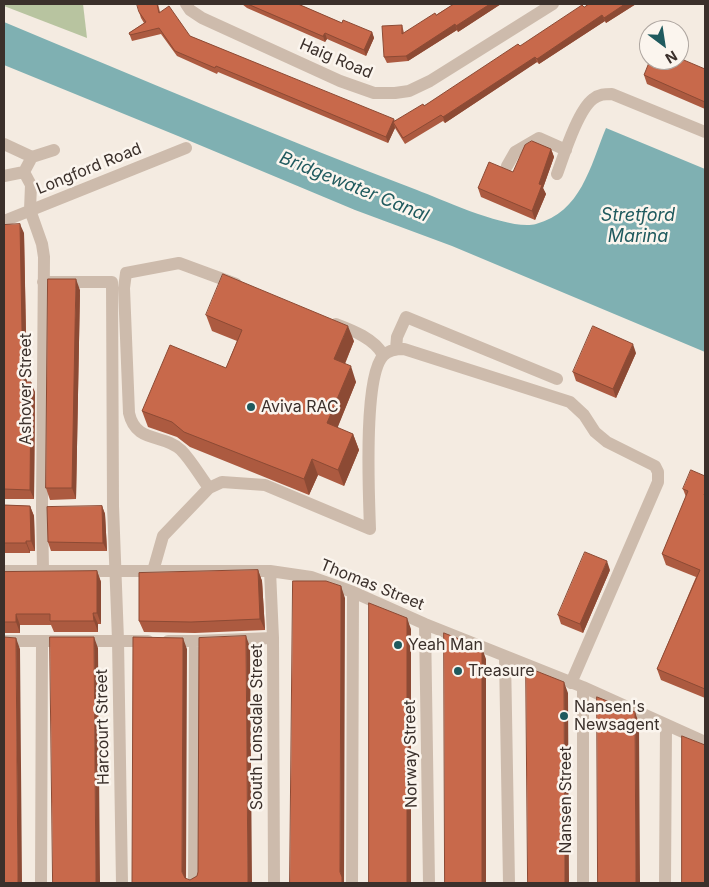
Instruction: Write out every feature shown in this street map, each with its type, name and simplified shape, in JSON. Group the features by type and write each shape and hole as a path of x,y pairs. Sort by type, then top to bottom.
{"street":[{"name":"Haig Road","path":"186,4 190,10 202,18 340,81 374,92 395,93 409,91 430,81 553,4"},
{"path":"557,174 587,105 594,98 603,94 612,94 705,132"},
{"path":"507,166 515,152 539,138 566,150"},
{"path":"4,144 32,157 54,150"},
{"name":"Longford Road","path":"4,221 186,148"},
{"path":"24,172 32,157"},
{"path":"24,172 31,185 30,210"},
{"path":"4,176 24,172"},
{"name":"Ashover Street","path":"30,210 42,244 44,257 46,508 43,571"},
{"path":"209,488 180,449 142,434 131,421 129,413 124,288 126,273 179,263 245,288"},
{"name":"Harcourt Street","path":"43,282 112,282 109,506 116,571 122,883"},
{"path":"396,349 397,337 406,317 557,379"},
{"path":"326,320 362,336 380,348 383,355"},
{"path":"153,571 162,536 209,488 222,482 265,485 370,529 369,430 373,387 379,362 383,355 396,349 404,349 570,402 584,415 595,432 607,442 655,466 658,472 658,482 577,685"},
{"path":"26,508 46,508"},
{"name":"Thomas Street","path":"4,571 270,571 311,577 353,592 425,624 577,685 705,742"},
{"name":"South Lonsdale Street","path":"270,571 273,638 274,883"},
{"path":"352,883 353,592"},
{"name":"Norway Street","path":"425,624 429,883"},
{"path":"4,642 195,641 273,638"},
{"path":"194,883 195,641"},
{"path":"40,883 42,642"},
{"path":"505,657 509,883"},
{"name":"Nansen Street","path":"577,685 583,883"},
{"path":"665,883 666,725"}],"green space":[{"path":"4,4 83,4 87,38 4,6"}],"water":[{"path":"4,22 210,108 459,207 510,223 536,224 551,218 564,209 574,199 582,186 606,128 705,169 705,352 452,246 355,210 4,65"}],"building":[{"path":"137,4 157,4 159,13 169,6 190,36 394,119 386,137 216,66 215,68 175,51 159,28 130,35 129,33 146,22 139,12"},
{"path":"248,4 298,4 342,23 343,20 372,32 364,50 325,33 323,36"},
{"path":"454,4 490,4 406,56 384,57 382,26 402,25 402,34 435,13 436,15"},
{"path":"589,4 625,4 604,18 602,15 537,59 535,57 443,117 441,115 403,138 393,122 423,104 424,106 518,44 520,46 582,5 584,7"},
{"path":"689,62 705,69 705,102 644,75 646,70 689,70"},
{"path":"532,141 551,149 539,184 542,185 532,211 478,188 489,162 513,172 525,145"},
{"path":"20,224 23,382 31,382 30,490 4,489 4,225"},
{"name":"Aviva RAC","path":"223,274 348,326 334,359 351,366 327,423 353,434 338,470 312,459 304,479 184,432 172,422 142,411 170,345 226,368 242,330 206,315"},
{"path":"48,279 76,279 72,488 46,488"},
{"path":"593,326 633,344 613,389 573,372"},
{"path":"691,470 705,476 705,689 657,669 700,570 662,554 688,491 683,489"},
{"path":"4,505 30,506 31,541 26,541 26,543 4,543"},
{"path":"102,506 103,543 48,542 47,507"},
{"path":"585,552 607,561 580,624 558,615"},
{"path":"258,570 260,619 191,622 139,621 139,573"},
{"path":"97,571 97,613 93,613 94,621 50,621 50,614 16,614 16,622 4,622 4,572"},
{"path":"293,581 326,581 341,586 340,872 342,883 290,883"},
{"path":"369,603 407,618 407,883 369,883"},
{"path":"444,633 482,648 482,883 445,883"},
{"path":"246,636 248,883 132,883 133,637 183,638 182,872 185,878 190,880 197,876 198,872 199,638"},
{"path":"4,637 16,638 18,883 4,883"},
{"path":"50,637 94,637 96,883 53,883"},
{"path":"526,667 564,682 565,883 528,883"},
{"path":"597,697 635,712 636,883 598,883"},
{"path":"682,736 705,745 705,883 682,883"}],"place":[{"name":"Aviva RAC","path":"251,407"},
{"name":"Yeah Man","path":"398,645"},
{"name":"Treasure","path":"458,671"},
{"name":"Nansen's Newsagent","path":"564,716"}],"water label":[{"name":"Bridgewater Canal","path":"354,187"},
{"name":"Stretford Marina","path":"638,226"}]}
